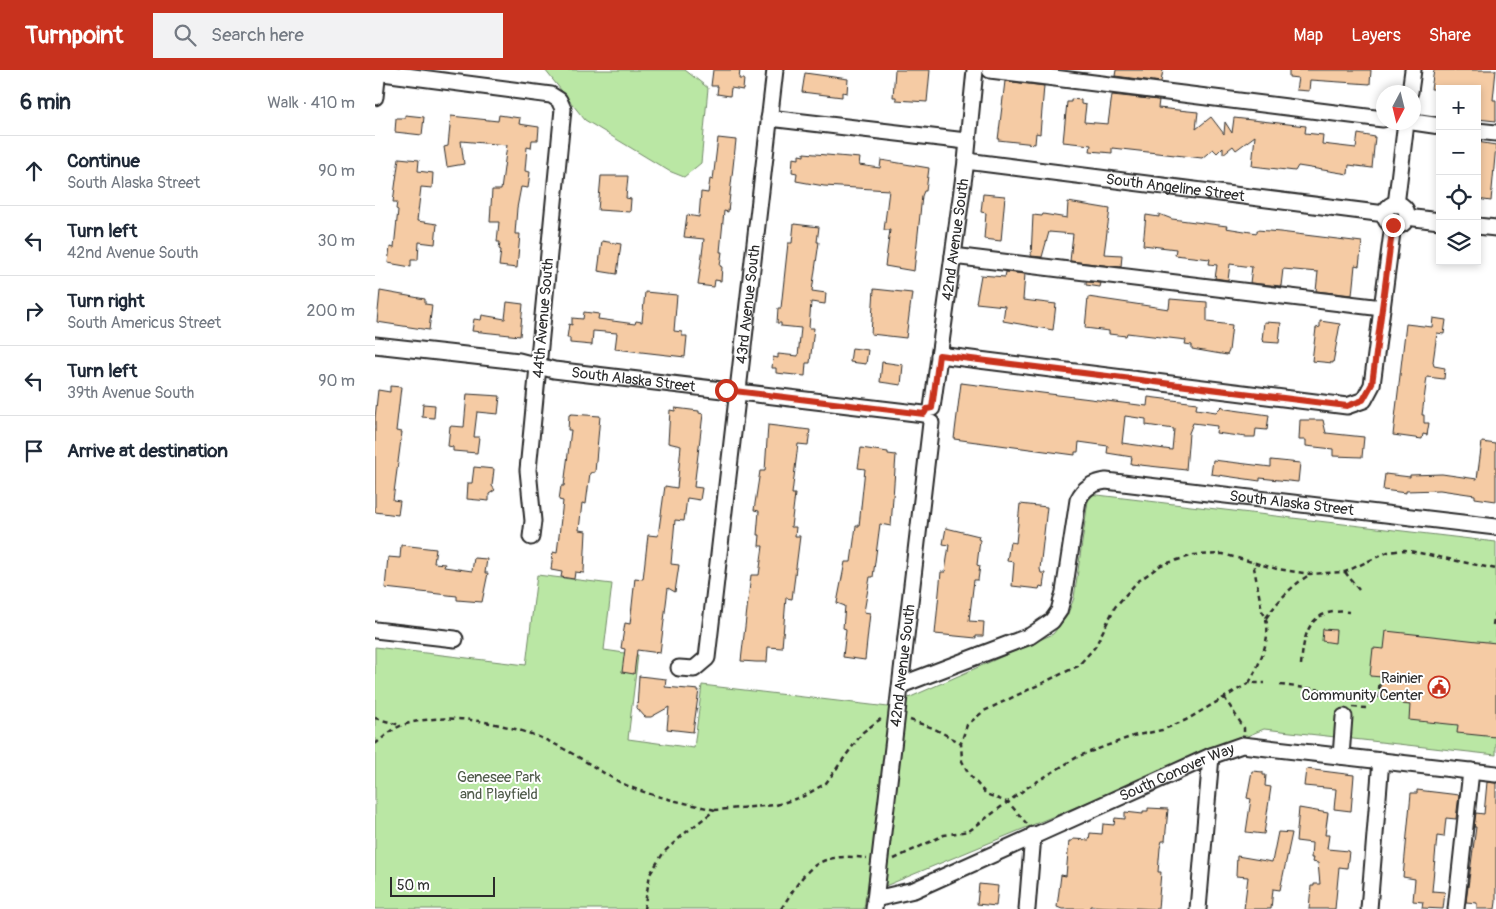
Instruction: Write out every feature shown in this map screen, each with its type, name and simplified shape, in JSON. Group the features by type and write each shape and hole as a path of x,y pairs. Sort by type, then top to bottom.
{"street":[{"name":"43rd Avenue South","path":"679,668 694,669 707,658 775,70"},
{"name":"42nd Avenue South","path":"874,904 890,756 901,685 929,415 953,256 975,70"},
{"path":"990,70 1376,118"},
{"path":"1411,85 1413,70"},
{"path":"375,97 377,72"},
{"name":"44th Avenue South","path":"377,72 551,95 559,100 563,109 527,470 533,521 531,537"},
{"path":"769,118 966,141"},
{"path":"1421,123 1436,125"},
{"path":"939,355 1347,406 1363,400 1372,384 1405,130"},
{"path":"1481,131 1496,133"},
{"name":"South Angeline Street","path":"965,161 1436,220"},
{"path":"1481,226 1496,228"},
{"path":"953,256 1382,308"},
{"name":"South Alaska Street","path":"375,345 519,361 554,370 929,415"},
{"name":"South Alaska Street","path":"901,685 1030,636 1052,622 1059,611 1064,592 1077,500 1088,486 1106,481 1496,527"},
{"path":"375,630 455,639"},
{"path":"1341,756 1349,712"},
{"name":"South Conover Way","path":"874,904 914,890 1032,833 1211,756 1242,745 1496,774"},
{"path":"1198,909 1211,756"},
{"path":"1369,909 1381,760"},
{"path":"1456,909 1471,771"},
{"path":"1027,909 1032,833"}],"path":[{"path":"1032,833 1009,803 986,794 969,774 962,761 961,743 967,725 984,711 1063,674 1088,658 1115,607 1137,582 1161,565 1194,555 1223,554 1310,574 1345,572 1388,552 1405,550 1496,569"},
{"path":"1253,562 1262,611 1267,618"},
{"path":"1345,572 1359,590"},
{"path":"1249,683 1259,664 1265,641 1267,618 1279,600 1293,585 1310,574"},
{"path":"1301,665 1305,637 1315,620 1329,612 1349,612"},
{"path":"1493,625 1495,612"},
{"path":"1378,698 1380,680"},
{"path":"894,859 945,835 969,831 1048,773 1079,756 1133,736 1162,730 1186,720 1249,683 1265,683"},
{"path":"1280,685 1340,692"},
{"path":"1224,697 1244,728 1244,734"},
{"path":"1349,712 1366,708"},
{"path":"375,744 401,725 427,718 489,724 530,732 629,786 666,799 715,810 776,805 804,796 825,783 843,762 863,732 883,717"},
{"path":"375,718 401,725"},
{"path":"910,720 933,728 961,743"},
{"path":"644,909 651,874 665,852 715,810"},
{"path":"781,909 801,878 812,866 823,859 849,856 873,858"}],"green space":[{"path":"545,70 685,70 708,88 701,163 684,177 669,171 585,120"},
{"name":"Genesee Park and Playfield","path":"1089,494 1496,542 1496,755 1264,729 866,894 864,909 375,909 375,647 526,665 537,575 612,584 604,650 638,655 628,739 694,748 702,685 888,707 1053,634 1067,616 1074,598"}],"building":[{"path":"713,70 740,70 739,79 744,79 743,90 731,88 730,96 717,94 718,86 711,86"},
{"path":"895,70 930,70 927,102 896,100 896,97 893,97"},
{"path":"1116,70 1163,70 1161,82 1115,76"},
{"path":"1289,70 1371,70 1370,84 1310,80 1309,91 1296,90 1298,78 1289,77"},
{"path":"1434,70 1496,70 1493,100 1496,100 1496,121 1481,119 1481,85 1436,85 1436,89 1431,89"},
{"path":"805,73 848,79 847,93 842,92 842,97 802,92"},
{"path":"1005,81 1044,86 1040,134 1036,133 1035,144 998,140"},
{"path":"1112,95 1159,100 1158,108 1198,112 1196,129 1211,117 1224,134 1225,122 1232,133 1234,118 1306,126 1305,133 1323,135 1322,144 1356,148 1358,134 1375,137 1372,168 1349,165 1348,174 1298,166 1295,171 1252,166 1255,136 1236,150 1233,146 1223,154 1223,147 1217,153 1213,149 1202,158 1112,148 1112,153 1090,151 1091,145 1063,142 1067,102 1071,102 1071,99 1081,100 1081,104 1086,105 1084,122 1108,124"},
{"path":"405,115 424,117 422,135 395,132 396,118 405,118"},
{"path":"499,115 520,118 519,124 539,127 538,140 532,140 531,148 527,147 525,171 530,172 528,188 521,187 517,208 515,234 520,234 517,268 499,266 501,250 499,249 500,242 497,242 499,222 490,222 492,190 501,190 507,145 461,141 464,164 447,167 444,147 448,146 451,116 498,121"},
{"path":"718,138 736,140 728,212 724,211 720,252 722,252 720,266 722,267 721,281 715,280 714,287 698,285 704,239 684,237 687,215 699,217 701,192 708,193 710,179 713,180"},
{"path":"1481,143 1496,145 1491,201 1481,200"},
{"path":"804,153 860,158 859,165 880,168 881,160 929,168 926,191 924,191 922,196 914,271 885,266 890,230 884,230 889,190 824,186 796,181 797,173 792,172 793,158 799,159 799,155 804,156"},
{"path":"399,158 419,160 418,171 433,173 432,188 421,187 417,221 437,224 435,244 419,242 418,260 411,260 411,267 388,263 390,247 394,248 398,210 396,209 397,202 393,202"},
{"path":"601,176 628,176 626,198 631,199 630,212 598,210"},
{"path":"983,194 1005,196 1001,241 984,239 986,213 981,212"},
{"path":"1068,202 1110,209 1104,254 1122,255 1121,267 1070,261 1073,234 1049,232 1042,257 1031,256 1033,215 1042,216 1043,214 1067,218"},
{"path":"1159,214 1172,219 1227,226 1226,228 1257,233 1257,230 1362,242 1359,266 1355,265 1352,295 1316,291 1318,272 1283,269 1281,286 1250,283 1252,267 1230,264 1228,280 1215,278 1217,265 1209,264 1210,259 1175,255 1176,249 1143,245 1146,215 1159,217"},
{"path":"794,224 819,227 817,242 819,242 812,291 826,293 825,304 811,302 809,328 814,328 810,363 806,363 805,376 776,373 776,368 772,368 773,357 778,358 778,354 798,356 801,328 781,326 781,323 777,323 778,308 781,308 788,243 792,243"},
{"path":"602,241 621,244 617,274 598,271"},
{"path":"1006,272 1025,274 1023,300 1056,304 1053,330 1003,321 1005,306 976,303 981,275 1005,277"},
{"path":"1086,282 1101,283 1100,287 1086,285"},
{"path":"874,289 912,293 906,338 871,334"},
{"path":"380,291 425,299 425,304 432,305 429,330 377,322"},
{"path":"645,292 677,295 674,331 682,332 682,336 687,336 685,357 615,349 617,333 593,331 592,345 570,343 570,338 567,338 569,324 572,325 572,318 583,319 584,312 599,314 598,319 635,324 636,321 642,322"},
{"path":"1088,297 1169,309 1170,299 1207,302 1207,322 1232,325 1229,351 1227,355 1192,349 1192,345 1185,344 1186,340 1127,333 1126,336 1109,334 1109,331 1085,328"},
{"path":"507,302 523,304 520,336 472,331 474,319 481,320 482,315 505,319"},
{"path":"1433,318 1446,320 1444,334 1437,333 1433,362 1434,366 1445,368 1444,379 1427,377 1422,415 1424,415 1424,423 1429,423 1427,435 1423,434 1422,439 1393,435 1406,324 1432,327"},
{"path":"1320,321 1340,324 1333,363 1312,361 1316,328 1320,327"},
{"path":"1264,322 1281,323 1279,343 1264,342 1262,340"},
{"path":"852,348 868,350 866,364 850,362"},
{"path":"882,362 903,365 901,385 880,382"},
{"path":"961,383 1147,406 1148,397 1197,403 1196,409 1216,412 1222,406 1226,409 1269,415 1267,430 1256,429 1255,437 1216,433 1217,426 1193,423 1189,433 1186,470 1131,464 1132,457 1107,453 1108,446 1079,442 1078,452 1075,452 1075,455 954,439","holes":["1125,416 1146,419 1146,425 1174,429 1172,450 1122,443"]},
{"path":"390,386 401,387 396,431 402,432 393,500 400,501 398,515 375,512 375,418 378,390 390,392"},
{"path":"467,394 500,396 498,414 477,412 474,437 479,437 477,453 453,451 453,447 448,446 450,426 464,427"},
{"path":"423,404 435,405 434,418 422,417"},
{"path":"675,408 699,411 699,413 703,414 694,487 702,488 700,500 687,498 684,521 675,520 671,564 679,565 675,592 668,588 660,653 637,650 634,674 622,672 625,649 621,648 625,623 630,624 635,578 643,579 648,535 658,536 665,486 677,488 681,446 668,443 670,410 675,411"},
{"path":"569,415 600,416 595,472 590,473 586,504 582,503 579,530 586,531 584,573 575,572 574,579 561,577 562,572 551,570 553,552 557,553 563,501 559,500 561,486 564,486 571,430 568,430"},
{"path":"1300,420 1323,420 1326,433 1364,437 1362,457 1333,456 1333,449 1306,446 1306,440 1299,440"},
{"path":"768,425 810,430 808,445 798,444 792,494 795,494 791,527 796,527 795,536 800,536 792,599 786,598 782,648 768,647 767,662 741,661 751,575 759,575 763,546 759,546 760,535 757,535 759,511 754,510 760,471 765,471"},
{"path":"1482,442 1496,444 1496,501 1475,498 1475,495 1440,490 1406,491 1406,493 1383,490 1385,474 1410,477 1410,475 1442,474 1477,479"},
{"path":"861,448 896,455 891,526 880,524 873,577 870,577 864,612 870,613 865,660 843,657 846,629 843,628 845,606 837,603 845,562 851,562 856,526 859,526 865,469 858,468"},
{"path":"1213,460 1271,467 1271,460 1300,463 1298,482 1260,478 1260,481 1211,474"},
{"path":"474,467 494,469 492,486 495,490 489,494 489,501 467,499 468,483 472,483"},
{"path":"1020,504 1047,507 1040,569 1041,573 1045,573 1043,587 1040,586 1039,589 1012,586 1014,562 1007,561 1010,542 1016,543"},
{"path":"946,528 979,536 977,565 980,566 978,580 974,580 969,621 984,622 983,636 976,636 976,638 935,634 941,572 945,572 949,545 943,544"},
{"path":"401,545 436,549 434,563 445,564 444,567 472,571 474,558 487,559 485,573 488,573 482,602 457,600 457,596 385,588 388,557 400,558"},
{"path":"1323,629 1336,630 1335,643 1322,641"},
{"name":"Rainier Community Center","path":"1386,631 1496,643 1496,737 1457,733 1458,725 1409,720 1410,705 1402,704 1403,698 1380,696 1382,677 1370,676 1373,648 1384,649"},
{"path":"639,676 666,679 665,687 699,690 693,732 667,729 669,707 651,717 645,717 637,708"},
{"path":"1306,769 1354,775 1351,811 1334,809 1336,789 1304,786"},
{"path":"1252,771 1263,772 1263,775 1266,775 1265,786 1271,787 1264,834 1246,832 1251,799 1247,798"},
{"path":"1487,782 1496,783 1496,902 1495,909 1477,909 1477,903 1466,902 1476,827 1474,827 1476,813 1484,814"},
{"path":"1417,790 1459,795 1456,819 1446,818 1444,837 1437,836 1432,891 1445,892 1443,909 1422,908 1423,902 1413,901 1415,879 1403,877 1411,793 1417,793"},
{"path":"1148,808 1168,809 1165,841 1162,841 1160,848 1158,872 1161,872 1158,909 1090,906 1090,909 1062,909 1057,907 1061,875 1066,876 1069,841 1073,839 1089,840 1090,833 1102,834 1103,824 1114,825 1115,818 1125,819 1125,812 1143,814 1143,811 1148,811"},
{"path":"1299,808 1328,813 1325,835 1329,835 1327,849 1349,851 1347,868 1339,867 1335,909 1309,909 1311,886 1320,884 1318,863 1312,862 1312,843 1296,841"},
{"path":"1278,832 1292,833 1280,890 1273,889 1271,909 1244,909 1248,877 1236,876 1237,856 1272,862"},
{"path":"979,884 998,886 996,906 977,904"}],"place":[{"name":"Rainier Community Center","path":"1439,687"}],"route":[{"path":"726,390 924,414 927,409 932,408 939,355 1347,406 1363,400 1372,384 1393,225"}]}
